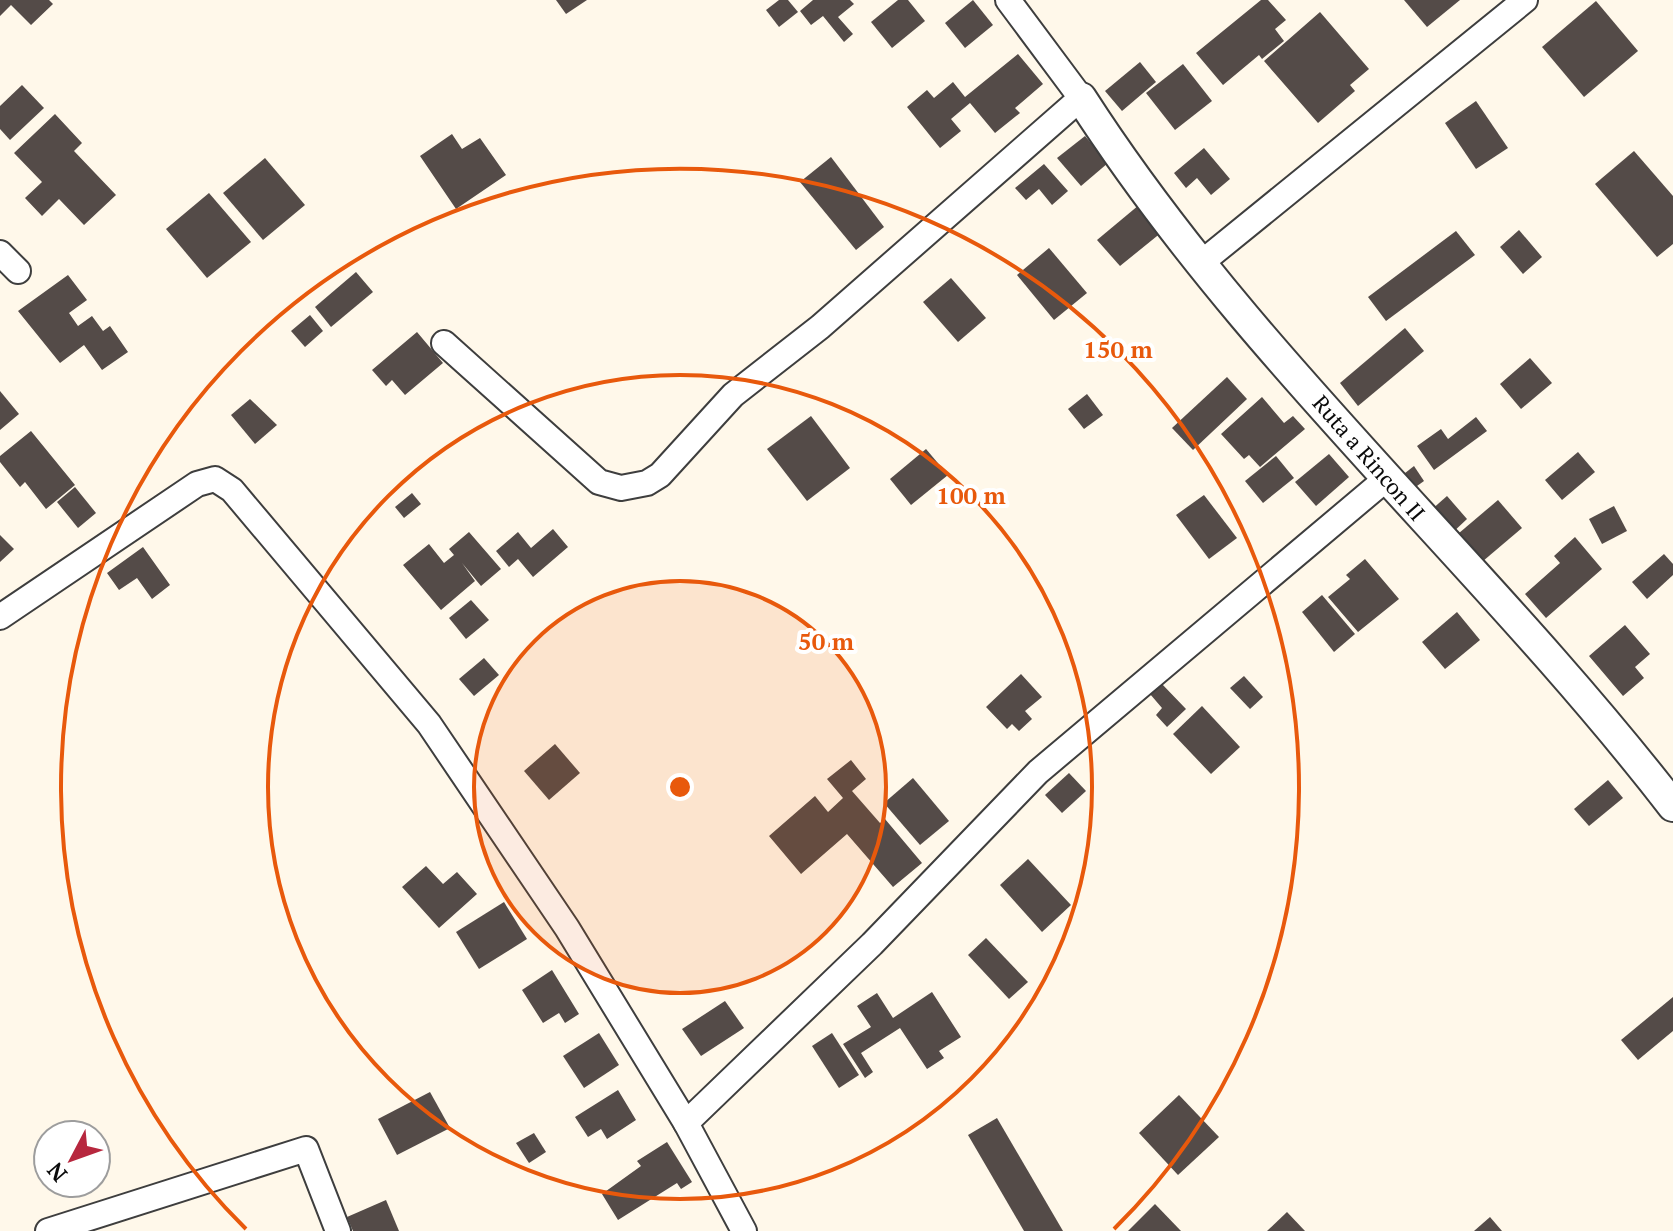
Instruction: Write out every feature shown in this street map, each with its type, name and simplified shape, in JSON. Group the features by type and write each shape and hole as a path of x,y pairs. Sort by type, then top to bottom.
{"street":[{"path":"444,343 599,482 621,488 647,483 660,475 733,395 820,327 1081,98 1008,0"},
{"path":"1201,263 1525,0"},
{"name":"Ruta a Rincon II","path":"1081,98 1122,162 1201,263 1386,479 1621,739 1673,806"},
{"path":"0,253 18,271"},
{"path":"0,617 197,484 215,479 232,490 429,724 567,928 686,1123 744,1231"},
{"path":"686,1123 872,944 1038,772 1386,479"},
{"path":"48,1231 306,1149 338,1231"}],"building":[{"path":"0,0 49,0 53,4 31,25 11,5 0,16"},
{"path":"556,0 587,0 566,14"},
{"path":"779,0 788,0 798,12 779,27 766,10"},
{"path":"813,0 850,0 854,4 838,17 853,34 844,42 823,16 811,25 800,11"},
{"path":"898,0 908,0 925,21 892,48 871,22"},
{"path":"973,0 993,25 965,48 945,23"},
{"path":"1261,0 1268,0 1286,20 1275,29 1284,41 1262,59 1259,55 1223,85 1196,53"},
{"path":"1404,0 1460,0 1427,27"},
{"path":"1596,1 1638,51 1584,97 1542,47"},
{"path":"1320,12 1369,69 1350,85 1355,91 1318,123 1264,61"},
{"path":"1018,54 1043,84 1015,108 1020,113 995,133 970,103 951,119 961,131 940,148 907,107 927,90 934,98 953,82 965,97"},
{"path":"1140,62 1156,82 1122,111 1105,91"},
{"path":"1183,64 1212,101 1175,130 1146,93"},
{"path":"22,85 44,108 10,140 0,129 0,106"},
{"path":"1476,101 1508,148 1476,169 1445,123"},
{"path":"55,114 82,143 74,151 116,195 84,225 59,199 42,216 25,198 42,182 14,153"},
{"path":"452,134 462,149 480,138 506,175 456,209 420,156"},
{"path":"1085,136 1108,163 1081,186 1057,158"},
{"path":"1204,148 1230,179 1211,195 1197,178 1186,188 1174,173"},
{"path":"1634,151 1673,196 1673,244 1657,257 1595,184"},
{"path":"831,157 884,227 856,250 800,182"},
{"path":"265,158 305,205 263,240 223,193"},
{"path":"1044,164 1068,191 1052,205 1039,189 1026,200 1015,188"},
{"path":"209,193 251,242 207,278 166,229"},
{"path":"1139,205 1162,232 1120,266 1097,240"},
{"path":"1519,230 1542,257 1523,274 1500,247"},
{"path":"1456,231 1475,255 1386,321 1368,297"},
{"path":"1049,248 1087,293 1054,320 1017,275"},
{"path":"356,272 373,292 331,327 315,307"},
{"path":"68,275 87,300 69,313 78,326 92,316 103,331 110,326 128,352 102,370 84,345 60,363 18,311"},
{"path":"951,278 986,318 958,342 923,302"},
{"path":"310,315 323,331 305,347 291,331"},
{"path":"1405,328 1424,351 1358,406 1340,383"},
{"path":"417,332 443,363 405,395 392,380 386,386 372,370"},
{"path":"1530,358 1552,383 1521,409 1500,384"},
{"path":"1227,377 1247,399 1193,450 1172,428"},
{"path":"0,391 19,414 0,430"},
{"path":"1087,394 1103,415 1084,429 1068,409"},
{"path":"1262,397 1284,423 1293,416 1305,429 1260,467 1249,455 1244,459 1221,434"},
{"path":"250,399 277,425 255,444 231,415"},
{"path":"811,416 850,468 807,501 767,449"},
{"path":"1476,417 1487,431 1434,470 1417,446 1441,429 1448,439"},
{"path":"31,431 75,485 46,509 25,482 20,487 0,462 0,456"},
{"path":"926,449 948,475 911,505 890,479"},
{"path":"1578,452 1595,472 1562,500 1545,480"},
{"path":"1329,454 1349,477 1316,506 1295,482"},
{"path":"1276,456 1294,478 1263,503 1245,481"},
{"path":"1414,466 1424,481 1410,491 1400,477"},
{"path":"75,487 96,513 78,528 57,502"},
{"path":"412,493 421,504 404,518 395,507"},
{"path":"1204,495 1237,538 1209,559 1176,515"},
{"path":"1447,496 1467,519 1450,535 1430,511"},
{"path":"1498,500 1522,528 1476,567 1452,539"},
{"path":"1614,506 1627,531 1602,544 1589,519"},
{"path":"553,529 568,547 533,577 518,559 509,567 496,551 518,532 531,548"},
{"path":"469,532 501,569 481,586 462,563 475,581 441,610 403,565 429,544 444,563 454,555 449,549"},
{"path":"0,535 14,549 0,562"},
{"path":"1575,537 1602,569 1546,618 1525,594 1560,563 1554,556"},
{"path":"143,547 170,585 152,599 137,578 119,590 107,573"},
{"path":"1664,554 1673,564 1673,575 1647,599 1632,582"},
{"path":"1365,559 1399,599 1358,632 1328,597 1350,579 1346,575"},
{"path":"1322,595 1355,634 1334,652 1302,612"},
{"path":"471,600 489,620 466,639 449,618"},
{"path":"1457,612 1480,640 1445,669 1422,642"},
{"path":"1625,625 1650,654 1635,667 1644,678 1623,696 1589,656"},
{"path":"484,658 499,675 474,696 459,679"},
{"path":"1021,674 1042,697 1025,711 1032,719 1019,731 1012,724 1007,729 986,707"},
{"path":"1244,676 1263,697 1250,709 1230,688"},
{"path":"1161,683 1186,709 1167,727 1156,715 1162,708 1150,694"},
{"path":"1202,706 1240,747 1211,774 1173,734"},
{"path":"555,744 580,773 549,800 524,771"},
{"path":"851,760 866,779 852,791 880,823 885,819 922,863 893,887 847,834 801,874 769,836 815,796 828,812 843,798 827,779"},
{"path":"1069,773 1086,791 1062,813 1045,795"},
{"path":"913,778 949,821 920,845 884,803"},
{"path":"1608,780 1623,798 1589,826 1574,809"},
{"path":"1028,859 1071,905 1042,932 1000,885"},
{"path":"426,866 443,884 457,872 477,894 439,928 402,887"},
{"path":"504,902 527,939 479,969 456,932"},
{"path":"986,938 1028,982 1009,999 968,955"},
{"path":"552,970 579,1014 565,1023 559,1013 543,1023 522,990"},
{"path":"932,992 961,1037 939,1051 944,1058 927,1069 900,1028 861,1053 873,1072 865,1078 843,1044 871,1027 857,1006 877,993 893,1018"},
{"path":"1673,997 1673,1031 1638,1060 1621,1040"},
{"path":"725,1001 744,1028 701,1056 682,1029"},
{"path":"599,1033 619,1065 584,1088 563,1056"},
{"path":"832,1033 859,1075 839,1088 812,1046"},
{"path":"618,1090 636,1120 607,1139 601,1129 588,1137 575,1117"},
{"path":"430,1092 450,1128 397,1155 378,1119"},
{"path":"1179,1095 1219,1137 1178,1175 1139,1133"},
{"path":"997,1118 1063,1231 1024,1231 968,1135"},
{"path":"534,1133 546,1152 529,1163 516,1143"},
{"path":"667,1142 692,1182 681,1189 677,1183 618,1220 602,1194 641,1166 637,1161"},
{"path":"386,1200 399,1231 353,1231 347,1217"},
{"path":"1155,1204 1181,1231 1128,1231"},
{"path":"1287,1212 1305,1231 1267,1231"},
{"path":"1490,1217 1502,1231 1474,1231"}]}
